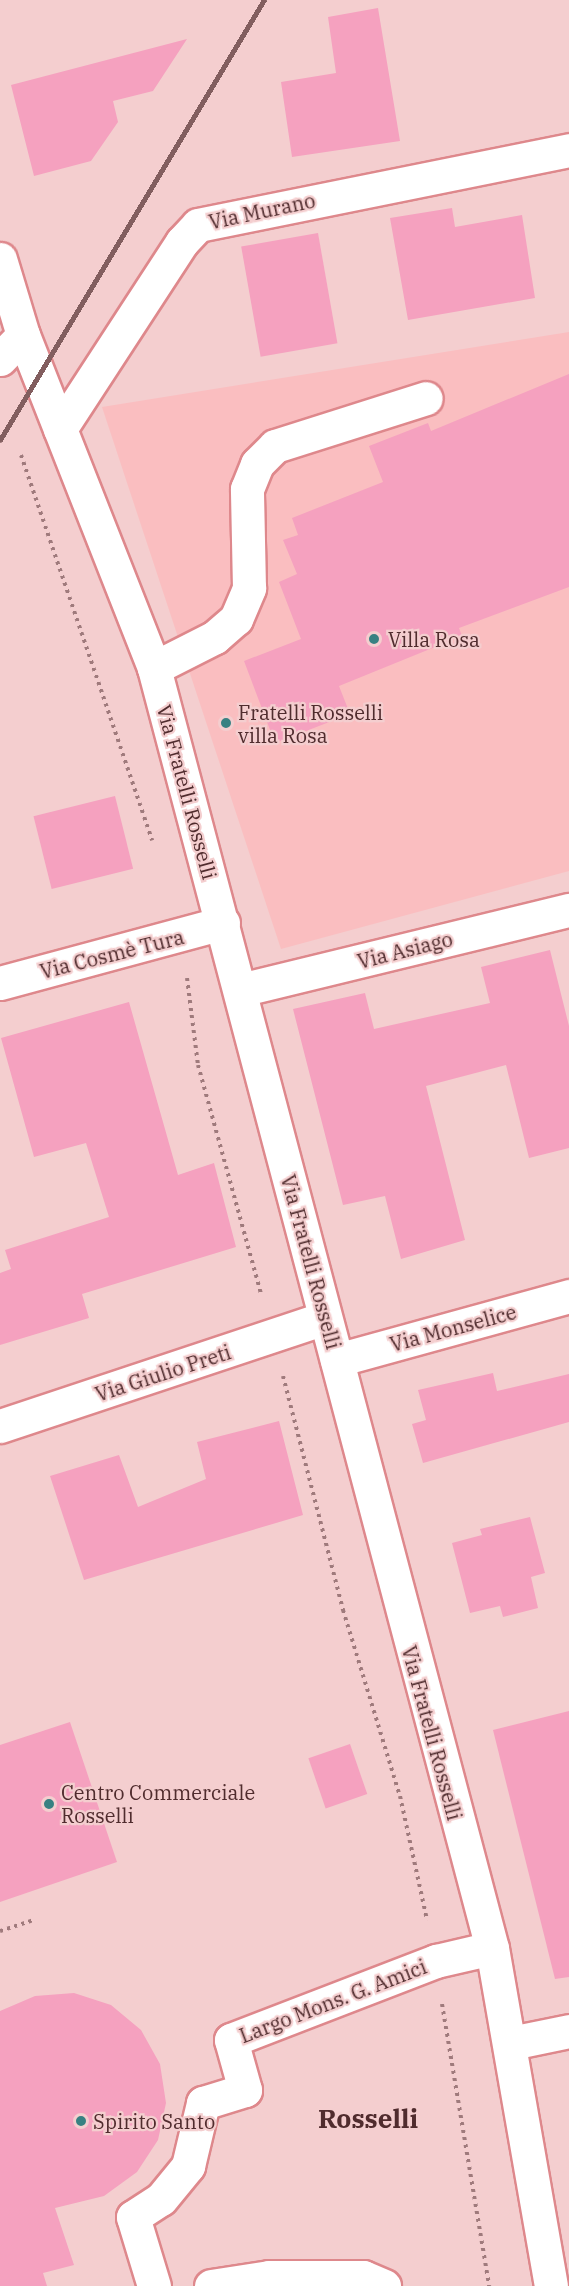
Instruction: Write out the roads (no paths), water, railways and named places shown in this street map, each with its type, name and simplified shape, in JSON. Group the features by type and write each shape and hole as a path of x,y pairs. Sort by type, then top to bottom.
{"street":[{"name":"Via Murano","path":"60,429 182,242 198,225 569,150"},
{"name":"Via Fratelli Rosselli","path":"3,274 23,335 154,668 492,1948 511,2043 551,2286"},
{"path":"0,359 23,335"},
{"path":"154,668 215,637 236,619 249,588 247,489 257,464 274,446 426,398"},
{"name":"Via Asiago","path":"240,990 569,910"},
{"name":"Via Cosmè Tura","path":"0,983 222,923"},
{"name":"Via Monselice","path":"337,1360 569,1296"},
{"name":"Via Giulio Preti","path":"0,1426 324,1318"},
{"name":"Largo Mons. G. Amici","path":"154,2286 133,2217 161,2199 188,2166 203,2103 245,2090 231,2040 436,1961 492,1948"},
{"path":"511,2043 569,2031"},
{"path":"211,2286 269,2277 351,2277 384,2286"}],"railway":[{"path":"0,440 264,0"}],"place":[{"name":"Villa Rosa","path":"374,639"},
{"name":"Fratelli Rosselli villa Rosa","path":"226,723"},
{"name":"Centro Commerciale Rosselli","path":"49,1804"},
{"name":"Spirito Santo","path":"81,2121"}],"district":[{"name":"Rosselli","path":"368,2119"}]}
